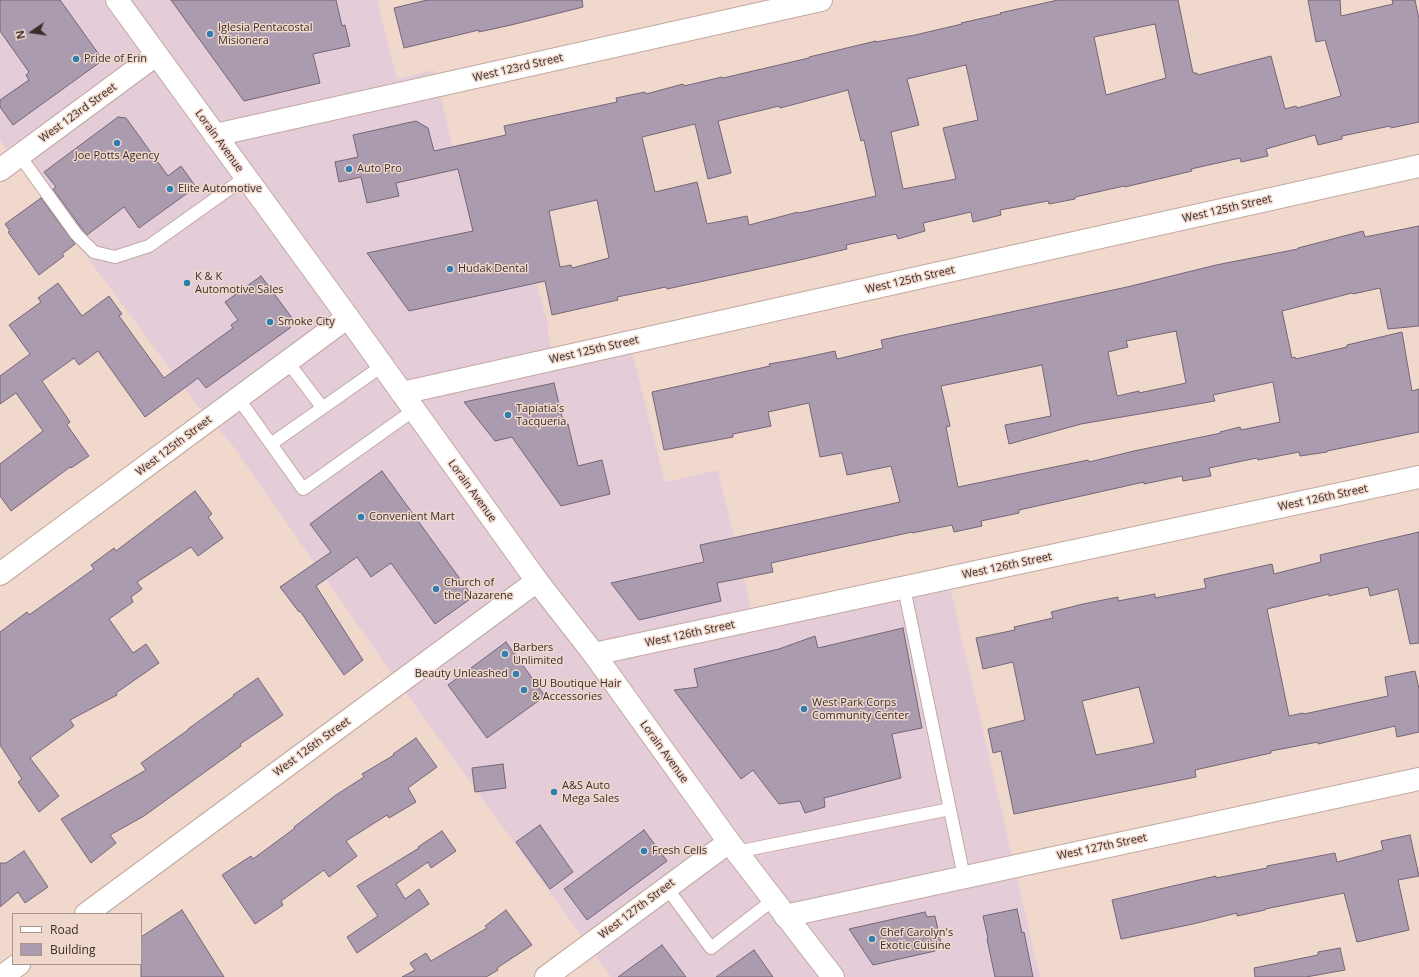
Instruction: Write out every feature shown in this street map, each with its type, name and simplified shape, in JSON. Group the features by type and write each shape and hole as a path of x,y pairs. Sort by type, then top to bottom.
{"street":[{"name":"Lorain Avenue","path":"117,0 348,317 537,581 594,654 732,847 833,977"},
{"name":"West 123rd Street","path":"215,135 821,0"},
{"name":"West 123rd Street","path":"0,170 156,55"},
{"name":"West 125th Street","path":"408,401 1419,166"},
{"name":"West 125th Street","path":"0,574 348,317"},
{"name":"West 126th Street","path":"594,654 1419,477"},
{"name":"West 126th Street","path":"87,913 537,581"},
{"name":"West 127th Street","path":"779,908 964,877 1419,779"},
{"name":"West 127th Street","path":"546,977 667,888 732,847"},
{"path":"1,977 18,965"}],"lane":[{"path":"20,156 81,238 94,252 115,257 149,246 246,177"},
{"path":"287,361 322,407"},
{"path":"272,444 322,407 382,366"},
{"path":"238,398 303,489 408,401"},
{"path":"904,588 964,877"},
{"path":"732,847 950,809"},
{"path":"667,888 712,948 779,908"}],"shaded area":[{"path":"0,0 377,0 397,79 434,70 470,216 521,206 537,284 549,328 547,329 552,353 628,335 665,482 718,470 752,612 946,570 1040,977 611,977 385,664 233,446 194,401 0,140"}],"building":[{"path":"0,0 60,0 103,60 13,125 0,107 0,100 29,80 26,75 29,72 0,31"},
{"path":"171,0 336,0 342,26 345,25 350,46 313,54 320,83 244,101"},
{"path":"427,0 582,0 583,7 511,25 479,32 479,30 404,48 394,8"},
{"path":"1058,0 1178,0 1193,73 1197,73 1198,75 1271,56 1285,109 1296,106 1297,108 1341,96 1325,40 1316,42 1308,0 1340,0 1341,16 1393,4 1392,0 1415,0 1419,19 1419,122 1391,128 1390,126 1342,136 1342,139 1318,145 1315,135 1266,149 1268,156 1241,162 1240,158 1191,169 1192,171 1125,187 1075,197 1075,199 1049,204 1048,201 1000,210 1001,215 973,222 971,212 923,223 925,231 898,239 896,234 846,245 847,249 667,289 666,287 617,297 618,300 552,315 545,281 409,311 367,253 473,231 458,169 396,183 399,196 367,203 361,177 339,182 335,162 358,157 353,135 416,121 428,128 434,151 506,135 504,126 617,102 616,98 645,92 646,94 683,84 684,86 723,78 876,41 915,35 962,24 961,23 1001,14 1000,13","holes":["1155,24 1166,78 1106,95 1094,37","966,65 978,120 943,128 956,179 903,189 891,132 919,125 907,79","848,90 861,141 864,140 876,196 798,212 749,225 747,216 707,224 697,182 655,192 642,137 695,124 708,179 731,173 718,121 779,106 780,108","597,200 609,258 572,268 571,265 560,267 549,211"]},
{"path":"118,117 126,118 168,176 181,166 196,187 139,228 124,207 87,235 53,189 56,187 44,172"},
{"path":"41,198 75,244 62,254 64,256 39,275 8,232 10,231 5,224"},
{"path":"1419,226 1419,326 1388,329 1380,288 1352,293 1282,311 1292,358 1295,357 1296,359 1347,347 1347,345 1402,332 1412,391 1419,389 1419,432 1327,452 1300,456 1299,452 1258,460 1257,458 1209,468 1211,476 1183,481 1182,476 1144,484 1144,482 1019,510 1019,513 981,521 982,526 954,532 952,525 912,532 771,563 773,572 717,583 721,601 639,620 611,583 704,562 700,545 900,502 891,466 847,475 842,453 820,457 809,403 768,412 771,426 733,434 733,437 664,450 652,392 770,366 769,364 835,351 837,359 883,348 881,340 1127,287 1216,265 1298,249 1363,231 1365,237","holes":["1176,331 1186,383 1117,396 1108,352 1128,347 1126,341","1042,365 1051,416 1005,425 1009,444 1081,424 1215,401 1213,395 1273,382 1280,422 1241,430 1240,427 1220,432 1221,433 1089,462 1088,460 958,487 946,427 950,426 941,386"]},
{"path":"261,276 292,318 290,328 206,388 198,378 145,417 98,351 79,365 74,358 42,381 70,422 67,425 89,456 71,468 70,467 11,511 0,496 0,464 43,431 16,393 0,404 0,376 30,354 9,325 41,302 38,298 58,283 82,316 109,296 122,314 119,316 164,378 233,328 231,325 238,320 225,302"},
{"path":"554,383 564,425 568,424 578,466 602,460 610,494 561,506 512,437 495,441 464,402"},
{"path":"382,471 473,597 435,624 391,563 371,577 357,557 316,586 363,660 344,675 300,611 299,612 280,587 331,552 310,524"},
{"path":"195,491 212,514 208,517 223,538 198,556 191,547 137,582 142,589 131,597 133,602 109,619 133,653 146,644 159,663 116,693 117,695 70,720 74,726 30,758 59,796 39,812 18,782 22,779 0,745 0,632 27,612 29,615 94,569 91,565 114,548 116,551"},
{"path":"1419,532 1419,643 1410,644 1398,589 1370,596 1368,587 1329,596 1329,594 1267,609 1289,716 1388,696 1385,677 1415,671 1419,689 1419,732 1397,737 1395,726 1318,744 1318,742 1271,751 1271,753 1195,770 1196,777 1014,814 1001,751 993,753 988,729 1025,720 1013,662 983,669 976,638 1015,630 1014,627 1053,618 1051,612 1083,604 1118,597 1118,601 1155,594 1155,598 1206,588 1204,579 1272,564 1274,574 1321,562 1320,555","holes":["1139,687 1154,743 1096,755 1082,701"]},
{"name":"West Park Corps Community Center","path":"903,628 922,728 892,734 901,778 824,798 825,807 805,813 800,801 779,804 753,770 741,779 674,690 698,687 694,669 779,649 815,636 818,648"},
{"path":"506,642 545,696 487,738 448,685"},
{"path":"258,678 283,715 240,744 241,746 144,816 110,835 116,843 91,863 61,819 146,770 141,763"},
{"path":"416,738 437,767 408,788 416,802 389,818 387,815 346,841 357,856 329,877 324,870 281,901 283,905 255,924 222,875 251,856 253,859 336,795 364,777 362,774 394,755 393,754"},
{"path":"503,764 506,788 475,792 472,768"},
{"path":"540,825 573,872 550,889 516,842"},
{"path":"644,830 667,861 587,920 564,889"},
{"path":"442,831 456,851 431,868 428,862 396,884 405,899 419,889 429,904 357,953 347,937 378,916 357,886 419,848 418,847"},
{"path":"1410,835 1419,876 1398,880 1409,930 1357,942 1344,893 1237,916 1237,913 1121,939 1112,900 1216,876 1216,878 1267,868 1267,866 1335,853 1337,862 1383,850 1381,841"},
{"path":"24,851 48,887 25,903 18,892 0,907 0,863 6,863"},
{"path":"1017,909 1022,933 1024,932 1033,977 995,977 983,916"},
{"path":"182,910 224,977 141,977 142,936"},
{"path":"506,910 532,945 497,968 498,970 486,977 402,977 415,970 410,963 426,953 431,961 487,928 485,926"},
{"path":"925,912 927,917 935,916 941,944 934,946 935,951 873,965 849,929"},
{"path":"662,945 686,977 618,977"},
{"path":"1340,948 1345,970 1306,977 1255,977 1254,968 1318,955 1318,952"},
{"path":"754,950 773,977 716,977"}],"place":[{"name":"Iglesia Pentacostal Misionera","path":"210,34"},
{"name":"Pride of Erin","path":"76,59"},
{"name":"Joe Potts Agency","path":"117,143"},
{"name":"Auto Pro","path":"349,169"},
{"name":"Elite Automotive","path":"170,189"},
{"name":"Hudak Dental","path":"450,269"},
{"name":"K & K Automotive Sales","path":"187,283"},
{"name":"Smoke City","path":"270,322"},
{"name":"Tapiatia's Tacqueria","path":"508,415"},
{"name":"Convenient Mart","path":"361,517"},
{"name":"Church of the Nazarene","path":"436,589"},
{"name":"Barbers Unlimited","path":"505,654"},
{"name":"Beauty Unleashed","path":"516,674"},
{"name":"BU Boutique Hair & Accessories","path":"524,690"},
{"name":"West Park Corps Community Center","path":"804,709"},
{"name":"A&S Auto Mega Sales","path":"554,792"},
{"name":"Fresh Cells","path":"644,851"},
{"name":"Chef Carolyn's Exotic Cuisine","path":"872,939"}]}
